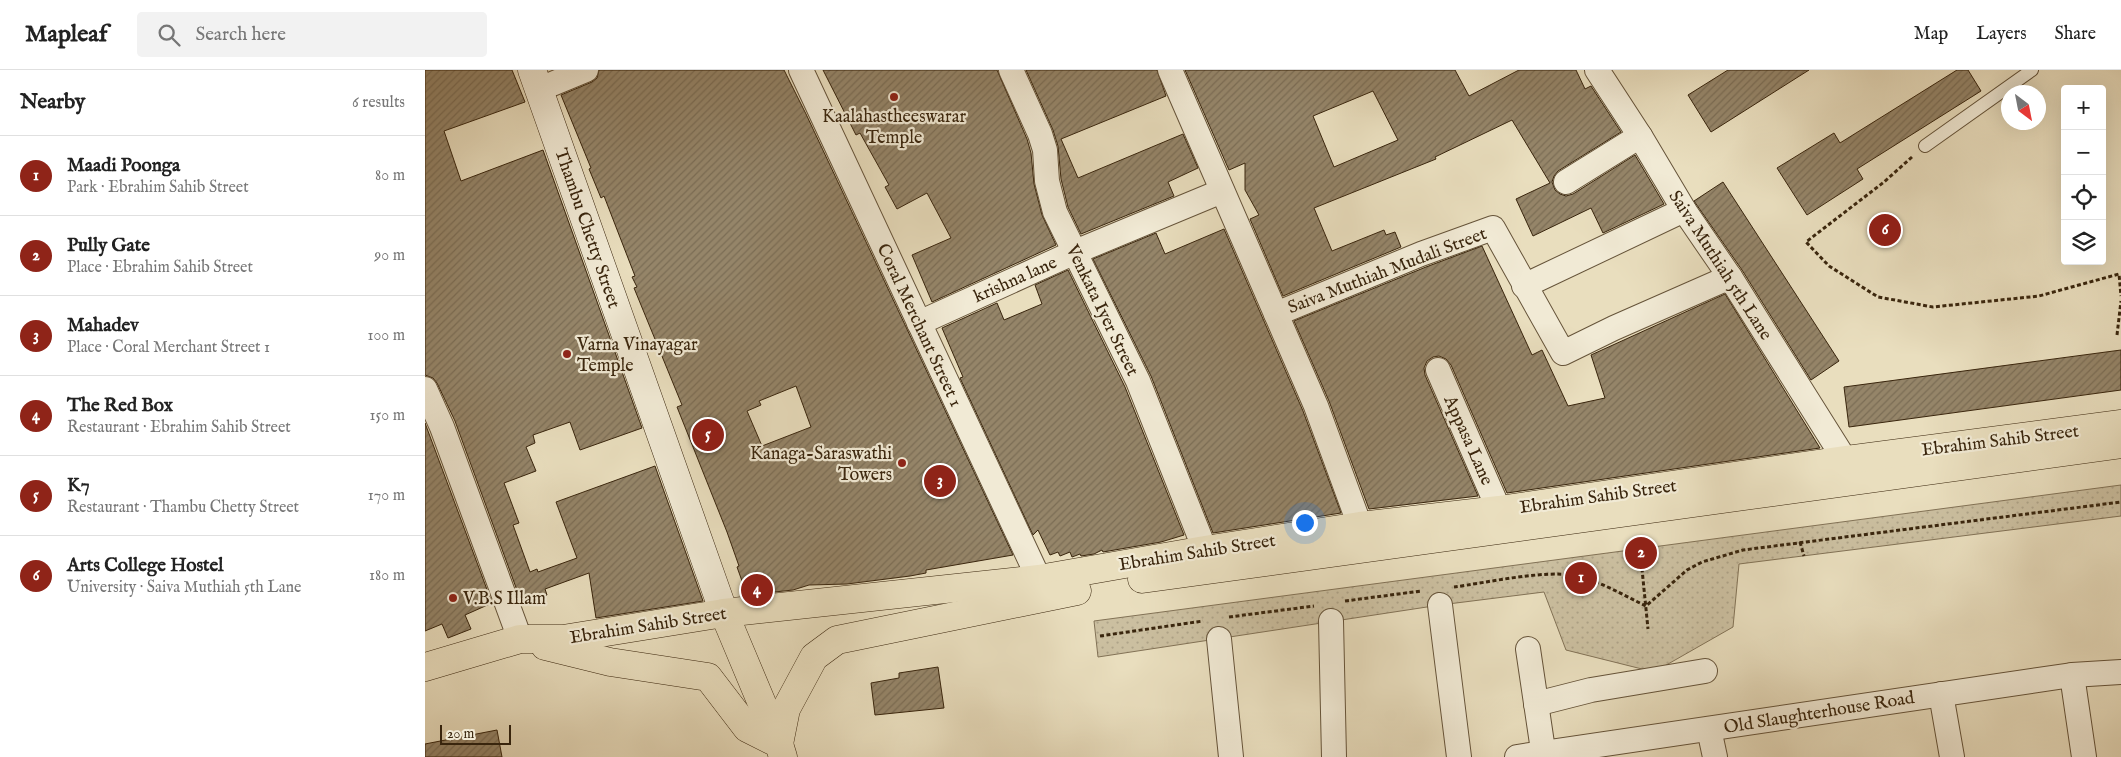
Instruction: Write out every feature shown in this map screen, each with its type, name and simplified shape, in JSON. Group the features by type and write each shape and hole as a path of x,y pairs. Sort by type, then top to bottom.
{"main road":[{"name":"Ebrahim Sahib Street","path":"425,667 520,639 563,639 724,613 1039,579 1205,550 1360,526 1499,510 1845,460 2121,424"},
{"name":"Ebrahim Sahib Street","path":"781,751 786,709 814,657 837,640 1129,581 2121,444"},
{"path":"827,602 834,622 837,640"},
{"path":"724,613 781,751"},
{"path":"520,639 610,662 708,677 747,728 781,751"}],"street":[{"path":"536,80 586,70"},
{"name":"Coral Merchant Street 1","path":"801,70 1039,579"},
{"name":"Venkata Iyer Street","path":"1011,70 1041,134 1045,150 1047,181 1055,212 1138,381 1205,550"},
{"name":"Saiva Muthiah Mudali Street","path":"1170,70 1316,406 1360,526"},
{"name":"Saiva Muthiah 5th Lane","path":"1597,70 1640,136 1684,210 1730,277 1845,460"},
{"name":"Thambu Chetty Street","path":"536,80 724,613"},
{"path":"1566,182 1640,136"},
{"name":"krishna lane","path":"919,322 1075,252 1222,191"},
{"path":"1524,286 1684,210"},
{"name":"Saiva Muthiah Mudali Street","path":"1276,314 1421,254 1493,228 1563,354 1614,328 1730,277"},
{"name":"Appasa Lane","path":"1438,370 1499,510"},
{"path":"425,389 442,428 520,639"},
{"path":"1440,594 1459,757"},
{"path":"1332,609 1334,757"},
{"path":"1218,625 1231,757"},
{"path":"1528,649 1543,755"},
{"path":"1536,704 1591,690 1705,671"},
{"name":"Old Slaughterhouse Road","path":"1517,757 1608,751 1709,729 2072,675 2121,672"},
{"path":"2072,675 2084,757"},
{"path":"1941,694 1952,757"},
{"path":"1709,729 1715,757"}],"lane":[{"path":"1925,146 2032,70"}],"path":[{"path":"1925,146 1884,182 1806,242 1829,266 1878,297 1933,307 2039,296 2119,274 2121,296"},
{"path":"2117,336 2121,301"},
{"path":"1646,606 1687,570 1702,562 1743,550 2121,502"},
{"path":"1800,542 1804,556"},
{"path":"1641,549 1648,629"},
{"path":"1101,636 1218,625 1440,594 1558,574 1576,576 1601,585 1646,606"}],"shaded area":[{"path":"2121,485 2121,516 1739,564 1733,627 1654,672 1566,650 1544,592 1440,605 1098,657 1094,621"}],"building":[{"path":"425,70 512,70 525,102 444,131 461,181 543,150 642,428 580,450 570,422 533,435 535,443 526,447 536,471 504,483 519,523 513,525 530,572 537,569 538,572 577,558 556,502 655,466 703,601 596,618 589,573 545,589 547,595 524,604 520,592 518,593 455,421 437,383 433,378 425,375"},
{"path":"599,70 784,70 1013,555 926,570 926,573 910,576 847,584 809,585 793,590 747,595 727,532 677,407 682,405 634,288 637,287 632,277 635,276 604,196 601,198 589,169 591,168 561,95 597,78","holes":["796,386 811,427 762,446 747,411 761,405 759,401"]},
{"path":"823,70 997,70 1027,139 1031,153 1034,184 1042,215 1056,245 932,302 912,255 951,238 927,193 897,209 885,187 889,185 860,133 856,135"},
{"path":"1026,70 1157,70 1166,96 1061,139 1078,178 1183,134 1198,168 1168,182 1174,196 1081,234 1068,207 1061,179 1058,146 1053,130"},
{"path":"1185,70 1455,70 1469,96 1519,70 1576,70 1585,89 1591,86 1621,132 1558,171 1552,182 1555,190 1566,196 1573,194 1635,155 1664,204 1603,233 1591,208 1533,236 1516,199 1550,183 1512,120 1435,157 1436,159 1314,208 1332,251 1384,230 1386,235 1395,232 1401,247 1283,296 1250,219 1259,215 1245,190 1245,163 1229,170","holes":["1373,91 1398,140 1334,167 1313,116"]},
{"path":"1728,70 1809,70 1711,132 1688,95"},
{"path":"1957,70 1968,70 1981,91 1857,169 1863,179 1807,215 1777,168 1834,133 1840,143"},
{"path":"1723,182 1839,361 1811,380 1742,270 1694,201"},
{"path":"1224,229 1303,411 1341,513 1213,533 1151,376 1093,259 1156,233 1165,254"},
{"path":"1482,246 1532,355 1542,350 1568,406 1605,398 1591,355 1725,294 1820,448 1507,493 1451,365 1446,359 1439,356 1427,361 1424,368 1425,375 1478,496 1369,509 1329,401 1294,321"},
{"path":"1068,270 1125,387 1184,535 1161,542 1103,552 1102,550 1094,554 1081,556 1080,554 1072,557 1070,552 1060,556 1058,552 1050,555 1038,530 1033,535 960,378 963,377 942,328 997,303 1004,320 1042,304 1035,285"},
{"path":"2121,350 2121,390 1849,427 1844,387"},
{"path":"425,423 492,603 465,615 471,629 448,638 442,624 425,631"},
{"path":"938,667 944,708 875,715 871,683 899,678 899,673"},
{"path":"497,730 502,757 425,757 425,744"}],"place":[{"name":"Kaalahastheeswarar Temple","path":"894,97"},
{"name":"Arts College Hostel","path":"1885,230"},
{"name":"Varna Vinayagar Temple","path":"567,354"},
{"name":"K7","path":"708,435"},
{"name":"Kanaga-Saraswathi Towers","path":"902,463"},
{"name":"Mahadev","path":"940,481"},
{"name":"Pully Gate","path":"1641,553"},
{"name":"Maadi Poonga","path":"1581,578"},
{"name":"The Red Box","path":"757,590"},
{"name":"V.B.S Illam","path":"453,598"}]}
